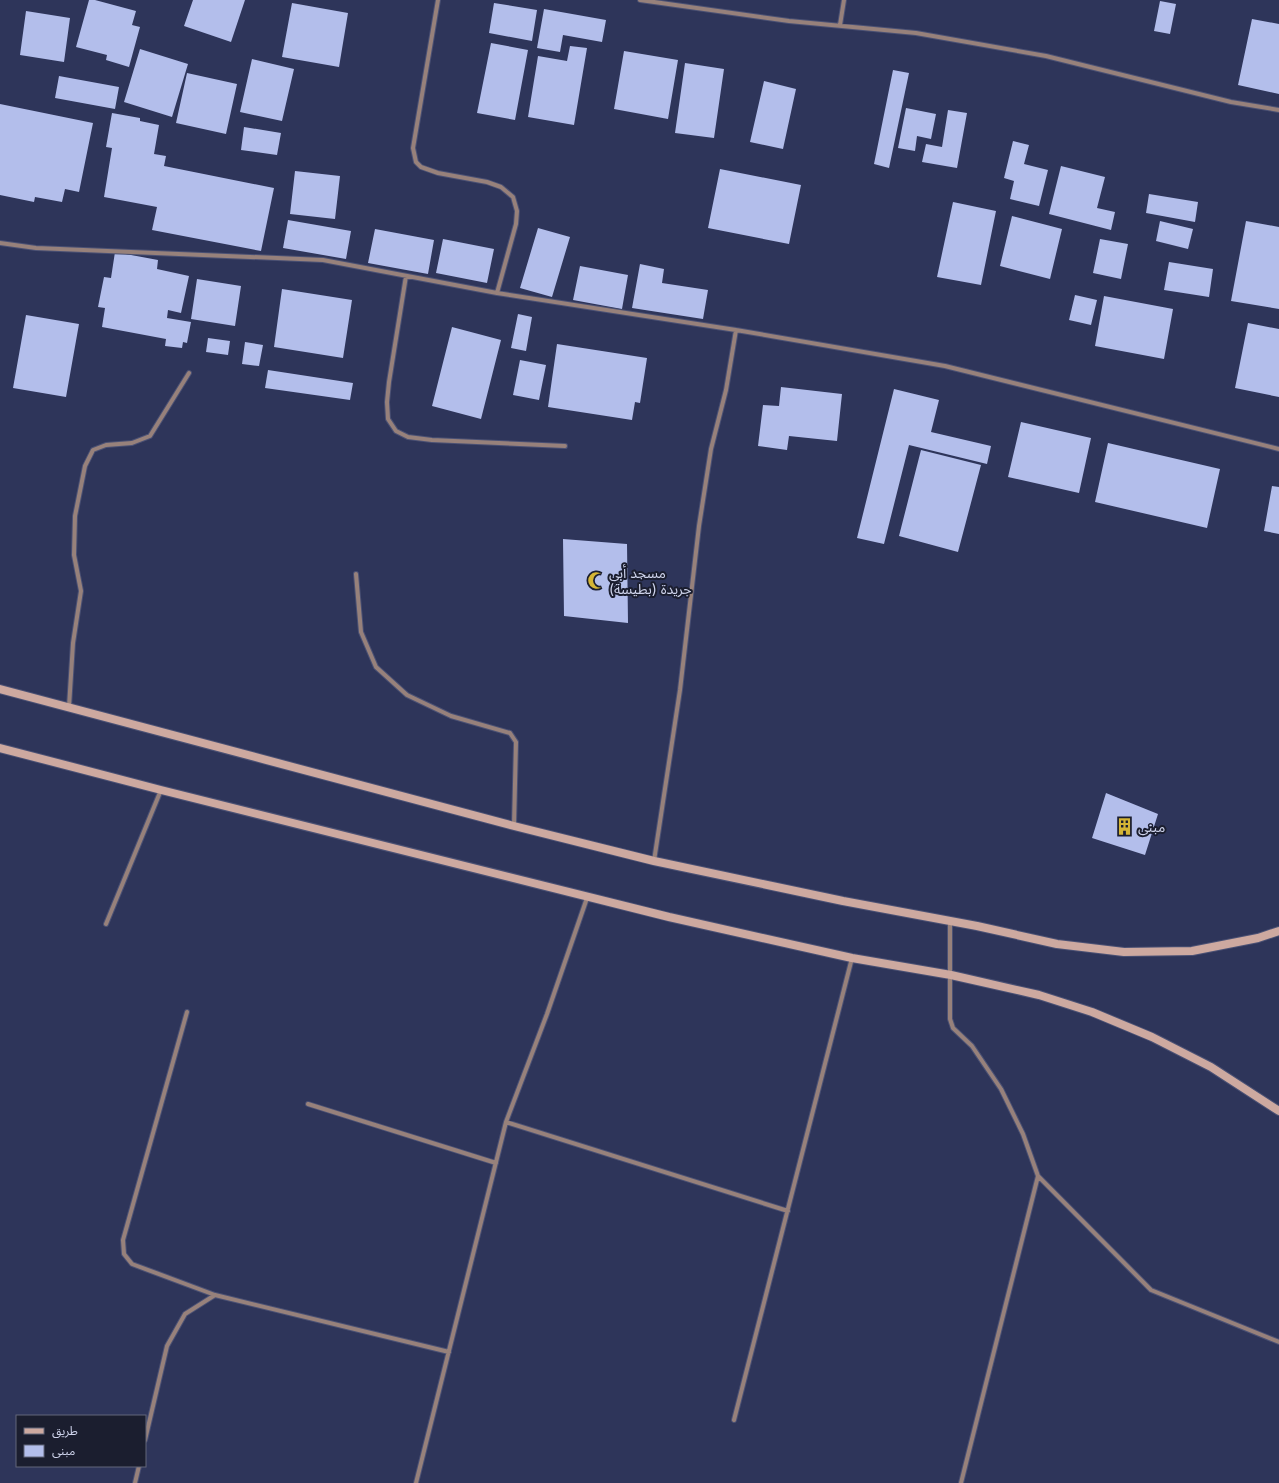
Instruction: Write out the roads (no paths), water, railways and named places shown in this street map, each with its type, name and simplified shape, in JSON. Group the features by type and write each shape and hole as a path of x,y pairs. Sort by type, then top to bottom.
{"main road":[{"path":"0,689 514,826 654,861 1057,944 1124,952 1192,950 1258,938 1279,931"},
{"path":"0,748 587,898 852,958 951,975 1039,995 1092,1012 1152,1037 1211,1067 1279,1111"}],"street":[{"path":"438,0 413,148 416,162 421,167 438,173 487,182 502,187 512,197 517,211 516,224 497,293"},
{"path":"640,0 789,21 840,25 916,34 1046,56 1231,102 1279,110"},
{"path":"840,25 844,0"},
{"path":"0,243 36,248 323,260 497,293 736,330 945,366 1279,449"},
{"path":"406,276 388,382 388,419 396,431 408,437 432,440 565,446"},
{"path":"654,861 680,690 699,526 711,449 726,390 736,330"},
{"path":"69,707 73,643 81,591 74,555 75,516 85,466 93,450 106,445 132,443 150,436 189,373"},
{"path":"356,574 361,632 376,667 407,695 451,716 510,733 516,742 514,826"},
{"path":"106,924 161,790"},
{"path":"416,1483 506,1122 547,1014 587,898"},
{"path":"950,921 951,975 949,1009 953,1028 972,1046 1001,1089 1023,1134 1038,1176 1151,1290 1279,1342"},
{"path":"734,1420 852,958"},
{"path":"186,1012 123,1240 124,1254 132,1264 215,1295 449,1352"},
{"path":"308,1104 496,1163"},
{"path":"506,1122 788,1211"},
{"path":"961,1483 1038,1176"},
{"path":"146,1436 167,1346 185,1314 215,1295"},
{"path":"135,1483 139,1467"}],"place":[{"name":"مسجد أبي جريدة (بطيسة)","path":"596,580"},
{"name":"مبنى","path":"1125,826"}]}
